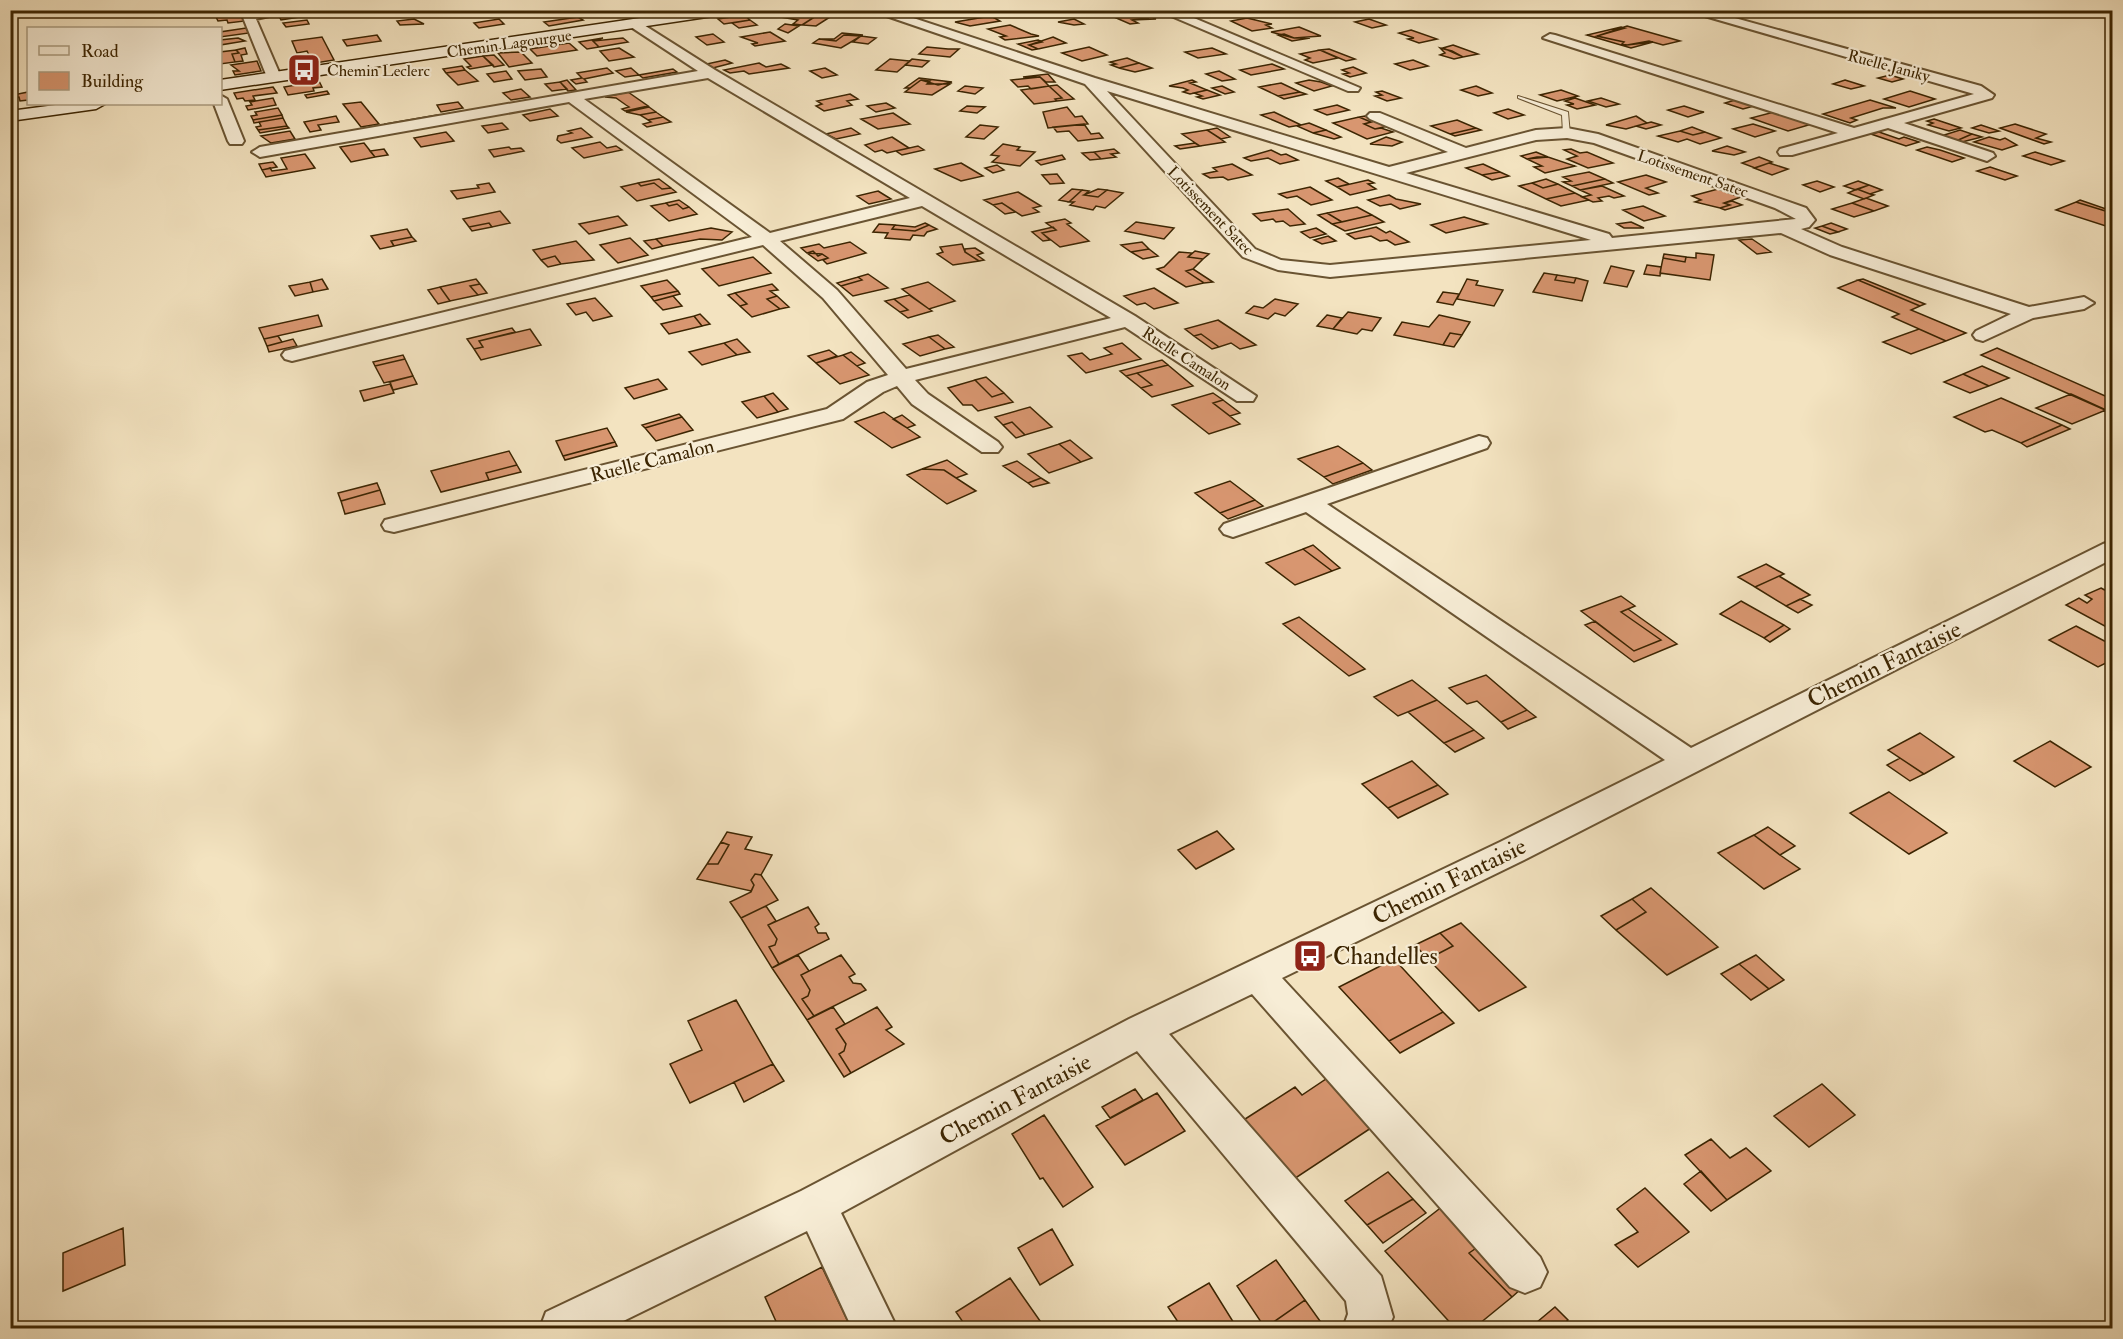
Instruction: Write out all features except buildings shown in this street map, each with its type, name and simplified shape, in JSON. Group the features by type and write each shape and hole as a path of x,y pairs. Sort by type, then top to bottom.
{"street":[{"path":"274,77 247,13 291,10"},
{"name":"Chemin Lagourgue","path":"222,85 727,10"},
{"name":"Lotissement Satec","path":"875,10 1090,81 1616,242"},
{"path":"1163,10 1353,87"},
{"name":"Ruelle Janiky","path":"1690,10 1976,89 1987,95 1786,152"},
{"name":"Ruelle Camalon","path":"636,24 710,73 1128,320 1245,396"},
{"path":"1550,38 1855,133"},
{"path":"260,152 710,73"},
{"name":"Lotissement Satec","path":"1090,81 1249,253 1261,260 1284,267 1330,271 1783,227 1803,223 1806,220 1800,212 1781,204 1598,139 1567,133 1536,135 1389,172"},
{"path":"571,97 767,239 830,294 920,399 990,447"},
{"path":"222,104 236,141"},
{"path":"10,116 89,105"},
{"path":"1375,116 1464,153"},
{"path":"1889,123 1987,156"},
{"path":"292,354 925,200"},
{"path":"1783,227 1836,251 2028,313"},
{"path":"1983,335 2028,313 2084,303"},
{"name":"Ruelle Camalon","path":"394,525 835,414 875,387 901,377 1128,320"},
{"path":"1233,529 1479,443"},
{"path":"1309,502 1688,761"},
{"name":"Chemin Fantaisie","path":"562,1329 816,1205 1142,1030 1512,851 1688,761 2106,559"},
{"path":"1256,974 1525,1272"},
{"path":"1142,1030 1366,1291 1371,1317 1365,1329"},
{"path":"816,1205 875,1329"}],"lane":[{"path":"1520,97 1565,114 1567,133"}],"place":[{"name":"Chemin Leclerc","path":"304,70"},
{"name":"Chandelles","path":"1310,956"}]}
